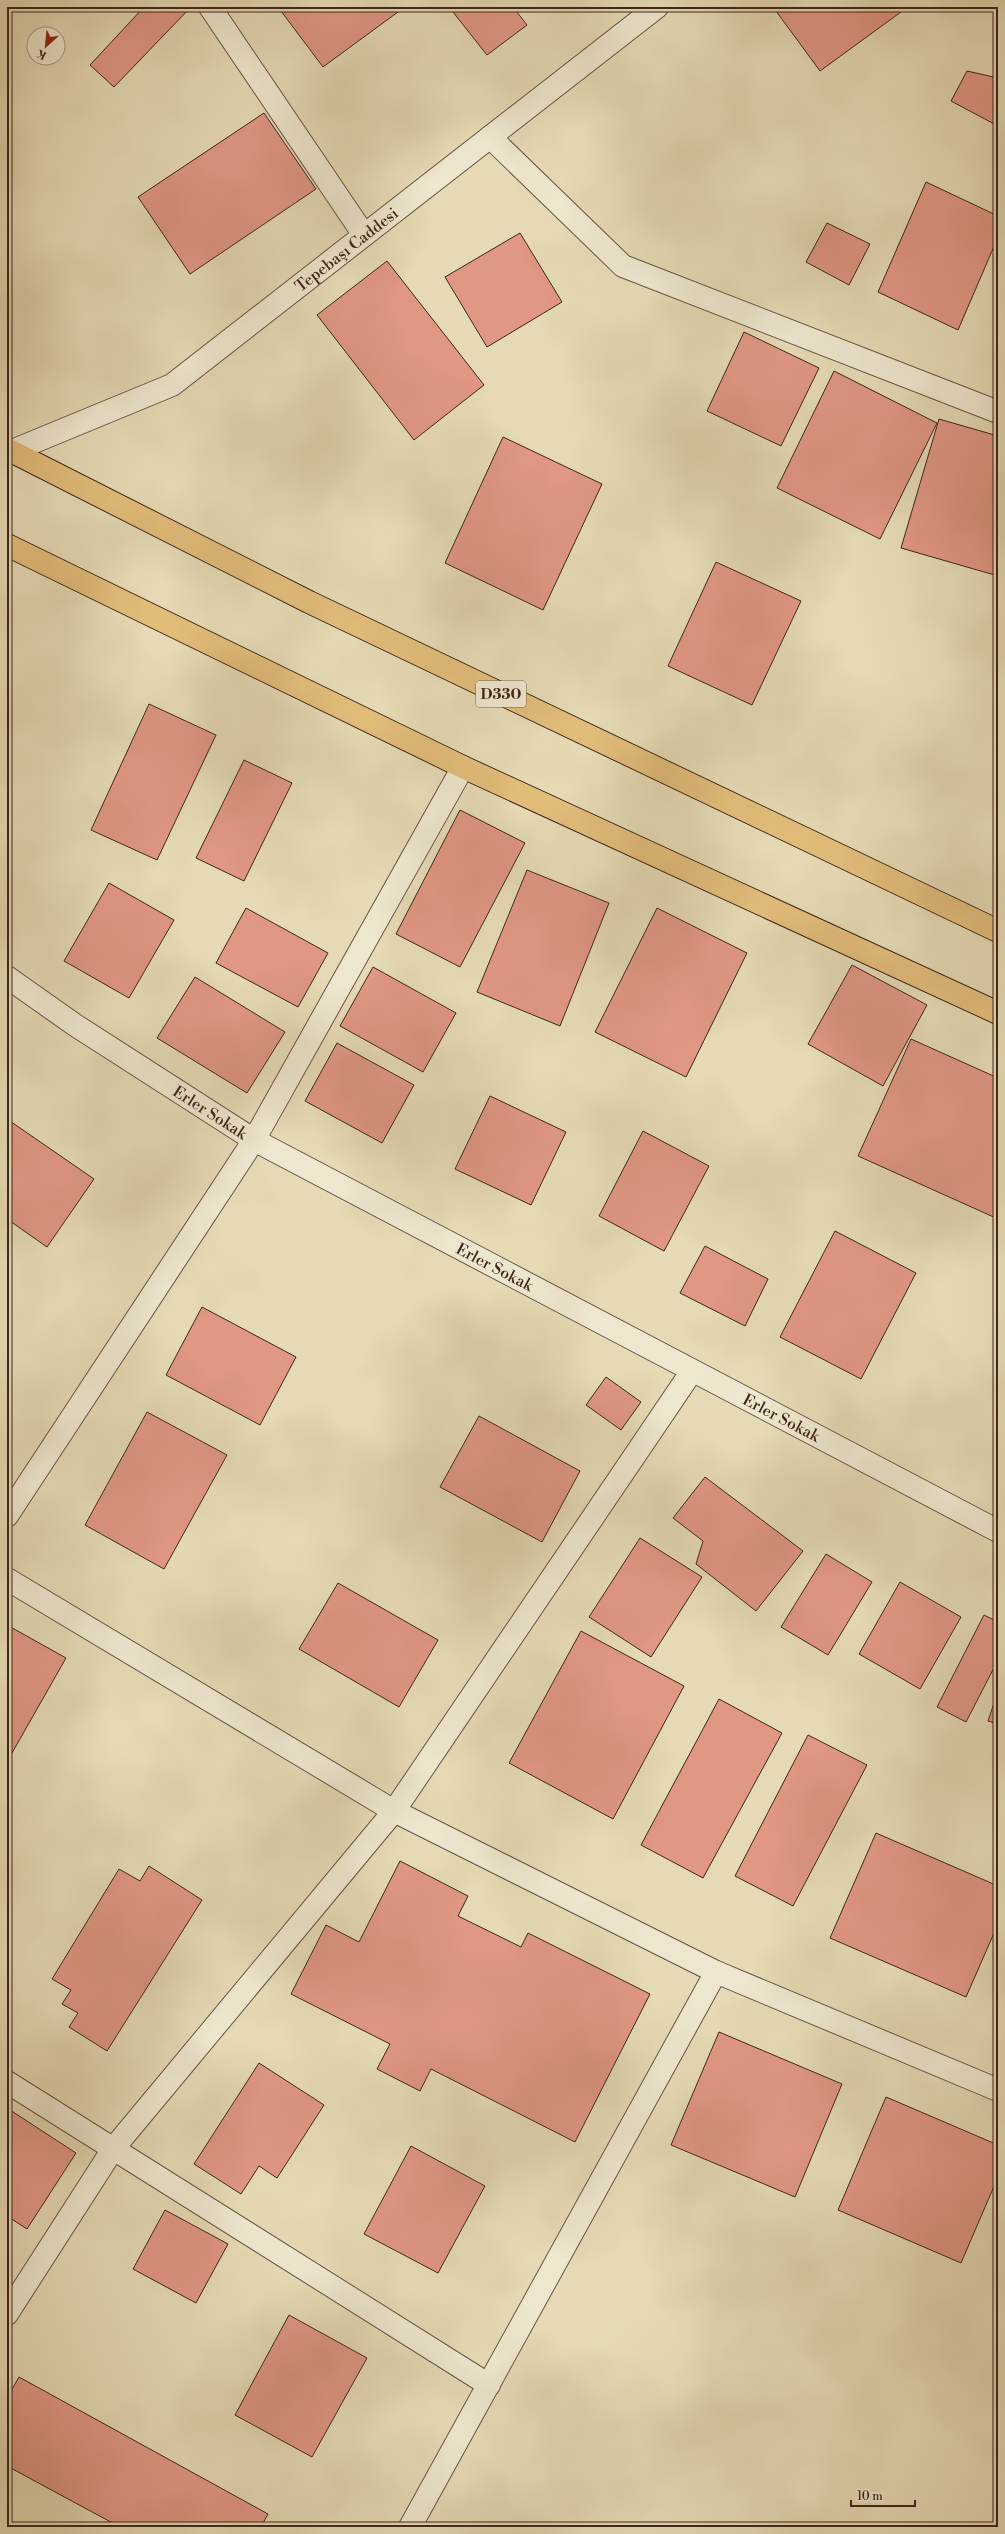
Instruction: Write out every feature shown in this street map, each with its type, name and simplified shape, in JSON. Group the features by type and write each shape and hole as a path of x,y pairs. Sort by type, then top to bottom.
{"main road":[{"name":"D330","path":"9,450 309,602 998,931"},
{"path":"7,545 463,767 998,1013"}],"street":[{"path":"210,7 364,235"},
{"name":"Tepebaşı Caddesi","path":"9,450 172,385 657,7"},
{"path":"490,137 623,266 998,412"},
{"path":"7,1516 254,1140 463,767"},
{"name":"Erler Sokak","path":"7,978 75,1025 254,1140 998,1531"},
{"path":"7,2314 113,2149 394,1811 692,1371"},
{"path":"7,1579 394,1811 716,1972 998,2090"},
{"path":"410,2527 716,1972"},
{"path":"7,2082 488,2385"}],"building":[{"path":"144,7 185,7 188,10 114,87 90,65"},
{"path":"278,7 400,7 402,9 323,67"},
{"path":"449,7 513,7 527,25 487,55"},
{"path":"773,7 903,7 905,9 820,71"},
{"path":"967,71 998,78 998,126 951,101"},
{"path":"264,113 316,189 190,274 138,197"},
{"path":"926,182 998,216 998,237 958,330 878,292"},
{"path":"827,223 870,244 849,285 806,262"},
{"path":"520,233 562,302 487,347 445,277"},
{"path":"387,261 484,385 414,440 317,315"},
{"path":"744,332 819,368 781,446 707,411"},
{"path":"834,371 937,423 880,539 777,488"},
{"path":"939,419 998,436 998,576 901,548"},
{"path":"503,437 602,484 543,610 445,563"},
{"path":"716,562 801,601 752,705 668,666"},
{"path":"149,704 216,735 157,860 91,830"},
{"path":"244,760 292,783 244,881 196,858"},
{"path":"460,810 525,843 460,967 396,934"},
{"path":"527,870 609,903 560,1026 477,992"},
{"path":"109,883 174,920 129,998 64,961"},
{"path":"246,908 328,953 298,1007 216,963"},
{"path":"657,908 747,953 686,1077 595,1032"},
{"path":"852,965 927,1005 883,1086 808,1044"},
{"path":"373,967 456,1013 423,1072 340,1026"},
{"path":"195,977 285,1032 247,1093 157,1038"},
{"path":"911,1039 998,1078 998,1219 858,1156"},
{"path":"337,1043 414,1085 382,1143 305,1101"},
{"path":"490,1096 566,1132 531,1205 455,1169"},
{"path":"7,1119 94,1179 47,1247 7,1219"},
{"path":"643,1131 709,1166 664,1251 599,1216"},
{"path":"835,1231 916,1273 861,1379 780,1337"},
{"path":"705,1246 768,1279 745,1326 680,1293"},
{"path":"202,1307 296,1357 260,1425 166,1375"},
{"path":"606,1377 641,1402 621,1430 586,1405"},
{"path":"147,1412 227,1455 164,1569 85,1525"},
{"path":"479,1416 580,1471 542,1542 440,1487"},
{"path":"705,1477 803,1551 756,1611 696,1564 703,1541 673,1518"},
{"path":"640,1538 702,1577 651,1657 589,1617"},
{"path":"826,1554 872,1582 828,1655 781,1627"},
{"path":"900,1582 961,1617 920,1689 859,1654"},
{"path":"338,1583 438,1640 399,1707 299,1649"},
{"path":"984,1615 998,1622 998,1660 966,1722 937,1707"},
{"path":"7,1625 66,1658 8,1760 7,1760"},
{"path":"581,1631 684,1686 613,1819 509,1763"},
{"path":"998,1691 998,1724 988,1721"},
{"path":"719,1699 782,1733 703,1878 641,1845"},
{"path":"808,1735 867,1765 793,1906 735,1876"},
{"path":"876,1833 998,1886 998,1924 966,1997 830,1938"},
{"path":"400,1861 468,1896 458,1916 521,1947 528,1933 650,1994 575,2142 431,2069 420,2091 377,2069 390,2044 291,1994 326,1925 359,1942"},
{"path":"149,1866 202,1900 107,2051 69,2027 78,2013 62,2004 71,1990 52,1979 119,1869 140,1881"},
{"path":"719,2032 842,2084 795,2197 671,2145"},
{"path":"259,2063 324,2105 277,2178 259,2166 241,2194 194,2164"},
{"path":"886,2097 998,2145 998,2177 961,2263 838,2210"},
{"path":"7,2108 76,2153 27,2229 7,2216"},
{"path":"411,2146 485,2186 438,2273 364,2234"},
{"path":"165,2210 228,2244 196,2303 133,2269"},
{"path":"289,2315 367,2358 312,2457 235,2415"},
{"path":"19,2377 268,2514 261,2527 120,2527 7,2466 7,2398"}]}
